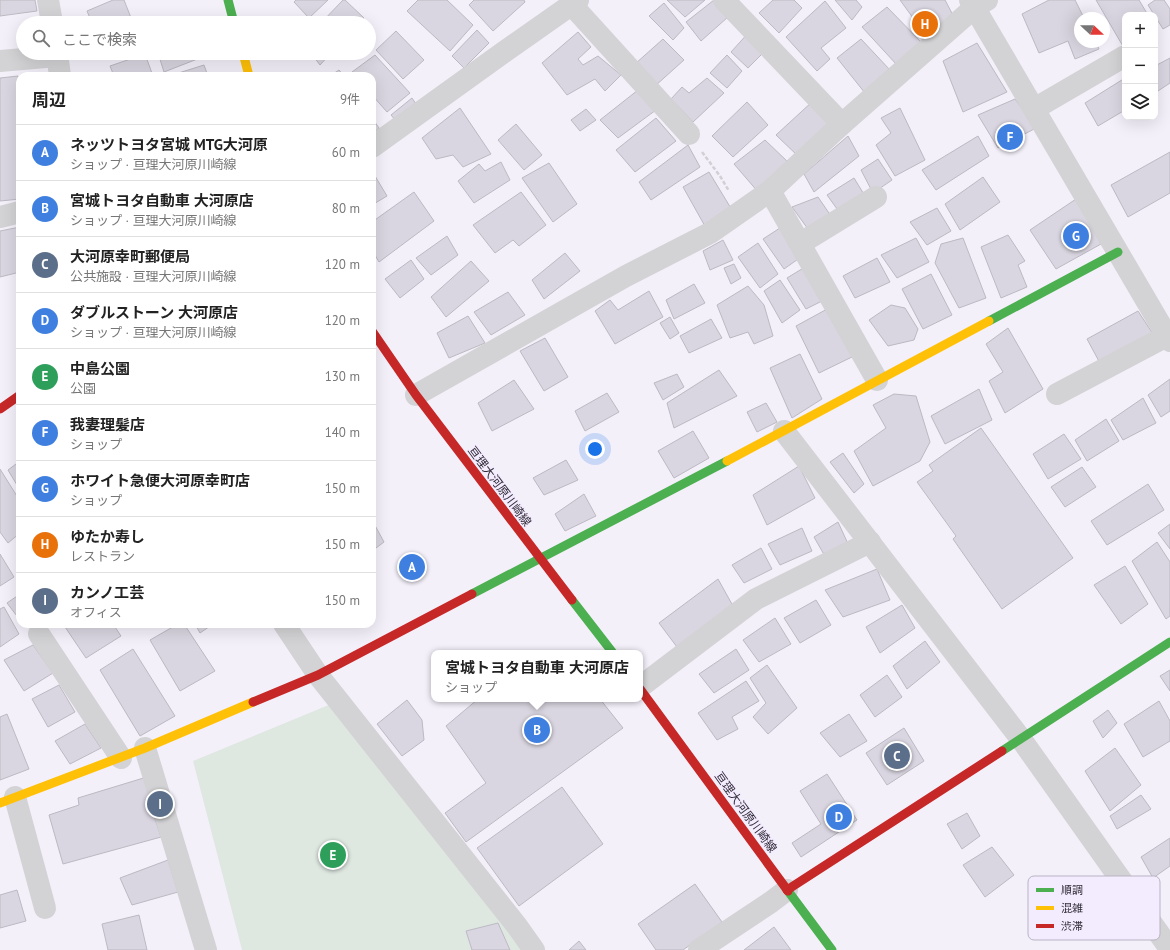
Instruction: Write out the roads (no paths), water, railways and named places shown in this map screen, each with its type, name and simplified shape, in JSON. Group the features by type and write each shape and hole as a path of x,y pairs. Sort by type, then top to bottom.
{"street":[{"path":"48,0 51,16"},
{"path":"228,0 232,16"},
{"path":"724,0 842,124"},
{"path":"376,144 574,2 689,134"},
{"path":"416,395 626,276 710,234 770,191 977,2 1034,109 1168,338 1057,394"},
{"path":"1034,109 1122,58"},
{"path":"245,60 248,72"},
{"path":"0,61 58,62"},
{"path":"770,191 801,243 877,380"},
{"path":"801,243 876,197"},
{"path":"0,217 16,213"},
{"path":"46,908 7,800 121,758 318,675 784,431 1118,252"},
{"name":"亘理大河原川崎線","path":"376,337 416,395 610,650"},
{"path":"0,409 16,398"},
{"path":"784,431 1021,739 1118,876"},
{"path":"643,686 756,599 870,542"},
{"path":"287,628 318,675 517,926 534,950"},
{"path":"39,634 121,758"},
{"path":"699,950 787,890 1170,642"},
{"name":"亘理大河原川崎線","path":"643,692 832,950"},
{"path":"145,748 206,950"},
{"path":"1160,935 1170,949"}],"place":[{"name":"ゆたか寿し","path":"925,24"},
{"name":"我妻理髪店","path":"1010,137"},
{"name":"ホワイト急便大河原幸町店","path":"1076,236"},
{"name":"ネッツトヨタ宮城 MTG大河原","path":"412,567"},
{"name":"宮城トヨタ自動車 大河原店","path":"537,730"},
{"name":"大河原幸町郵便局","path":"897,756"},
{"name":"カンノ工芸","path":"160,804"},
{"name":"ダブルストーン 大河原店","path":"839,817"},
{"name":"中島公園","path":"333,855"}]}
